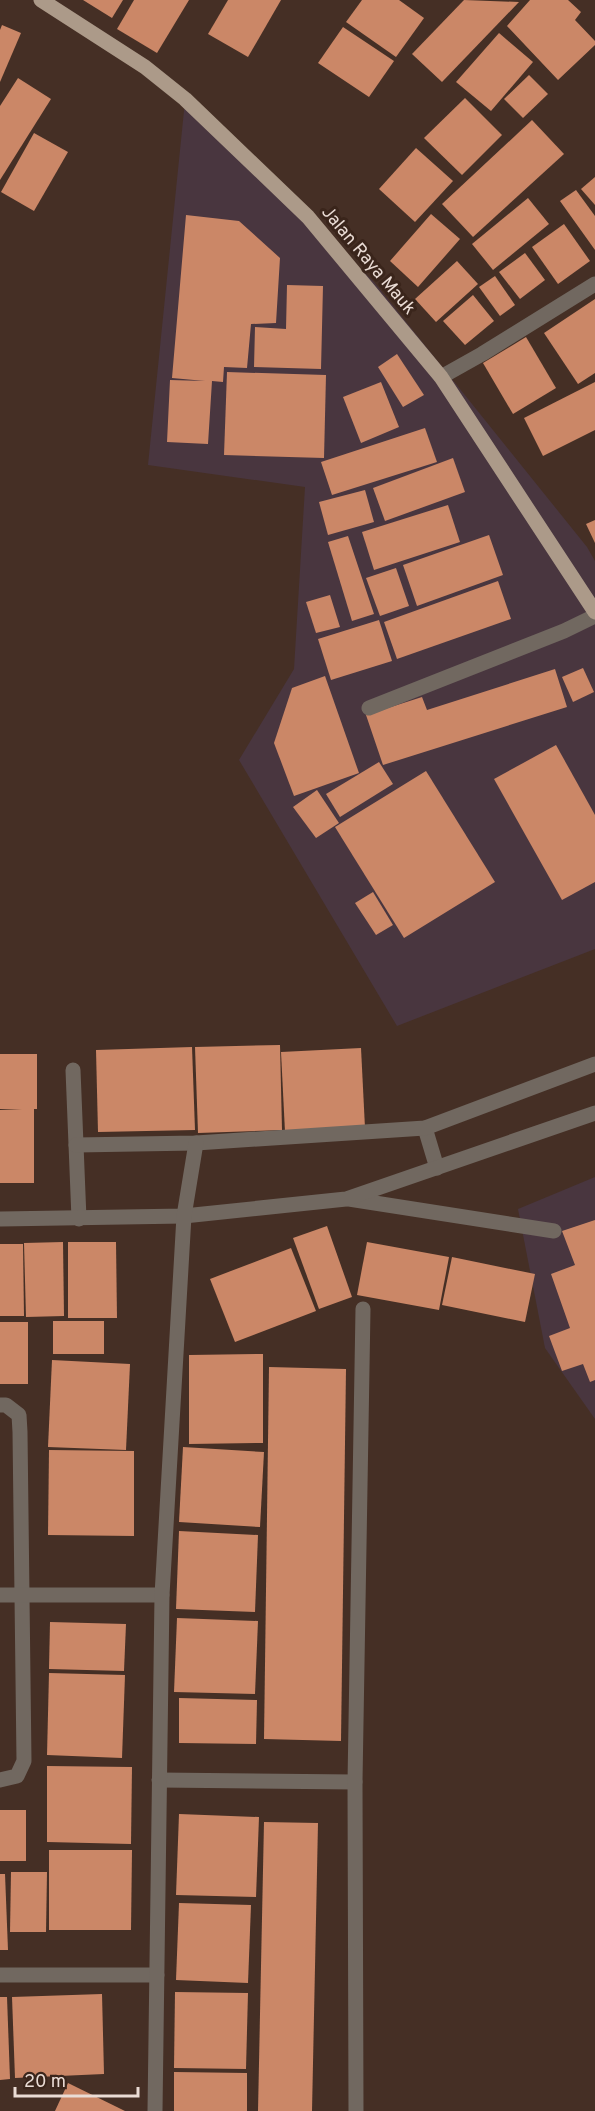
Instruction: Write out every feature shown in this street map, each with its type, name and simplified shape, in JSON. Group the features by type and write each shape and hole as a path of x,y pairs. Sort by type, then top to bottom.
{"main road":[{"name":"Jalan Raya Mauk","path":"41,0 145,67 185,99 308,217 441,377 595,614"}],"street":[{"path":"441,377 595,284"},
{"path":"369,708 564,631 595,614"},
{"path":"76,1144 195,1143 425,1128 595,1064"},
{"path":"73,1070 79,1219"},
{"path":"0,1219 184,1216 346,1199 595,1113"},
{"path":"425,1128 437,1168"},
{"path":"154,2111 162,1595 184,1216 195,1143"},
{"path":"346,1199 554,1232"},
{"path":"356,2111 355,1782 363,1310"},
{"path":"0,1405 6,1405 19,1415 24,1761 17,1776 0,1780"},
{"path":"0,1595 162,1595"},
{"path":"159,1780 355,1782"},
{"path":"0,1975 157,1975"}],"shaded area":[{"path":"185,101 374,282 587,547 595,561 595,949 397,1026 239,760 294,669 305,487 148,465"},
{"path":"595,1177 595,1419 545,1348 518,1209"}],"building":[{"path":"83,0 123,0 112,18"},
{"path":"134,0 189,0 157,53 117,29"},
{"path":"228,0 281,0 248,57 208,34"},
{"path":"362,0 399,0 424,18 396,57 346,22"},
{"path":"464,0 519,2 442,82 412,54"},
{"path":"530,0 568,0 581,12 575,20 595,41 595,45 558,80 507,26"},
{"path":"2,25 21,33 0,82 0,30"},
{"path":"343,27 394,61 369,97 318,63"},
{"path":"499,33 533,62 491,111 456,82"},
{"path":"529,75 548,94 523,118 504,99"},
{"path":"18,78 51,99 0,180 0,106"},
{"path":"465,98 502,135 462,175 424,138"},
{"path":"532,120 564,154 473,237 442,204"},
{"path":"34,133 68,152 34,211 1,192"},
{"path":"416,148 453,181 415,222 379,189"},
{"path":"595,177 595,205 581,189"},
{"path":"576,190 595,216 595,250 560,201"},
{"path":"528,198 549,224 493,270 472,244"},
{"path":"431,214 460,239 418,287 390,261"},
{"path":"186,215 239,221 280,258 276,323 251,324 247,368 224,367 223,382 212,381 208,444 167,442 170,380 205,381 172,378"},
{"path":"564,224 590,261 558,284 532,247"},
{"path":"525,253 545,280 520,299 499,272"},
{"path":"457,261 478,284 436,322 415,299"},
{"path":"495,276 515,305 500,316 479,287"},
{"path":"287,285 323,286 321,369 254,367 255,327 286,329"},
{"path":"473,295 494,321 465,345 443,321"},
{"path":"595,299 595,373 578,384 544,333"},
{"path":"526,337 556,388 513,414 483,363"},
{"path":"397,354 424,395 403,407 378,367"},
{"path":"227,372 326,375 324,458 224,455"},
{"path":"381,382 399,427 361,443 343,397"},
{"path":"595,382 595,430 543,456 524,418"},
{"path":"425,428 437,462 332,495 321,462"},
{"path":"453,458 465,492 385,521 373,488"},
{"path":"365,490 374,522 328,535 319,502"},
{"path":"448,505 460,542 374,570 362,532"},
{"path":"595,520 595,543 586,524"},
{"path":"489,535 503,575 417,606 403,565"},
{"path":"348,536 374,614 352,621 328,542"},
{"path":"396,568 409,606 380,616 366,578"},
{"path":"498,581 511,619 397,659 384,622"},
{"path":"330,595 340,627 316,633 306,602"},
{"path":"379,620 392,661 331,680 318,639"},
{"path":"583,668 594,692 573,702 562,677"},
{"path":"555,669 567,707 383,765 366,715 422,697 427,710"},
{"path":"325,676 359,773 294,796 274,743 292,688"},
{"path":"556,745 595,815 595,882 562,900 494,779"},
{"path":"379,762 393,784 340,817 326,794"},
{"path":"426,771 495,882 404,938 335,827"},
{"path":"317,790 339,823 316,838 293,807"},
{"path":"373,892 393,925 376,935 355,903"},
{"path":"280,1045 282,1130 198,1133 195,1047"},
{"path":"192,1047 195,1130 98,1132 96,1050"},
{"path":"361,1048 365,1128 285,1132 281,1052"},
{"path":"0,1054 37,1054 34,1183 0,1183 0,1110 22,1109 0,1109"},
{"path":"595,1220 595,1380 590,1382 583,1364 562,1371 549,1336 570,1328 551,1274 575,1265 562,1231"},
{"path":"327,1226 352,1297 319,1309 293,1238"},
{"path":"63,1242 64,1316 26,1317 24,1243"},
{"path":"68,1242 116,1242 117,1318 68,1318"},
{"path":"367,1242 449,1257 439,1310 357,1295"},
{"path":"0,1244 23,1244 24,1316 0,1316"},
{"path":"291,1248 316,1311 235,1342 210,1279"},
{"path":"452,1257 535,1274 525,1322 442,1305"},
{"path":"53,1321 104,1321 104,1354 53,1354"},
{"path":"0,1322 28,1322 28,1384 0,1384"},
{"path":"263,1354 263,1443 189,1444 189,1355"},
{"path":"52,1360 130,1364 126,1450 48,1447"},
{"path":"269,1367 346,1369 341,1741 264,1739"},
{"path":"183,1447 264,1452 260,1527 179,1522"},
{"path":"49,1450 134,1451 134,1536 48,1535"},
{"path":"179,1531 258,1535 255,1612 176,1609"},
{"path":"177,1618 258,1621 255,1694 174,1692"},
{"path":"50,1622 126,1624 124,1671 49,1669"},
{"path":"49,1673 125,1675 122,1758 47,1755"},
{"path":"179,1698 257,1700 256,1744 179,1743"},
{"path":"47,1766 132,1767 131,1844 47,1842"},
{"path":"0,1810 26,1810 26,1861 0,1861"},
{"path":"179,1814 259,1817 256,1897 176,1895"},
{"path":"264,1822 318,1823 312,2111 258,2111"},
{"path":"49,1850 132,1850 131,1930 49,1930"},
{"path":"11,1872 47,1872 46,1932 10,1932"},
{"path":"0,1874 5,1874 8,1950 0,1950"},
{"path":"179,1903 251,1905 248,1983 176,1980"},
{"path":"175,1992 248,1993 246,2069 174,2068"},
{"path":"102,1994 104,2074 15,2078 12,1997"},
{"path":"0,1997 7,1997 10,2079 0,2080"},
{"path":"174,2072 247,2073 247,2111 174,2111"},
{"path":"68,2083 125,2111 55,2111"}]}
